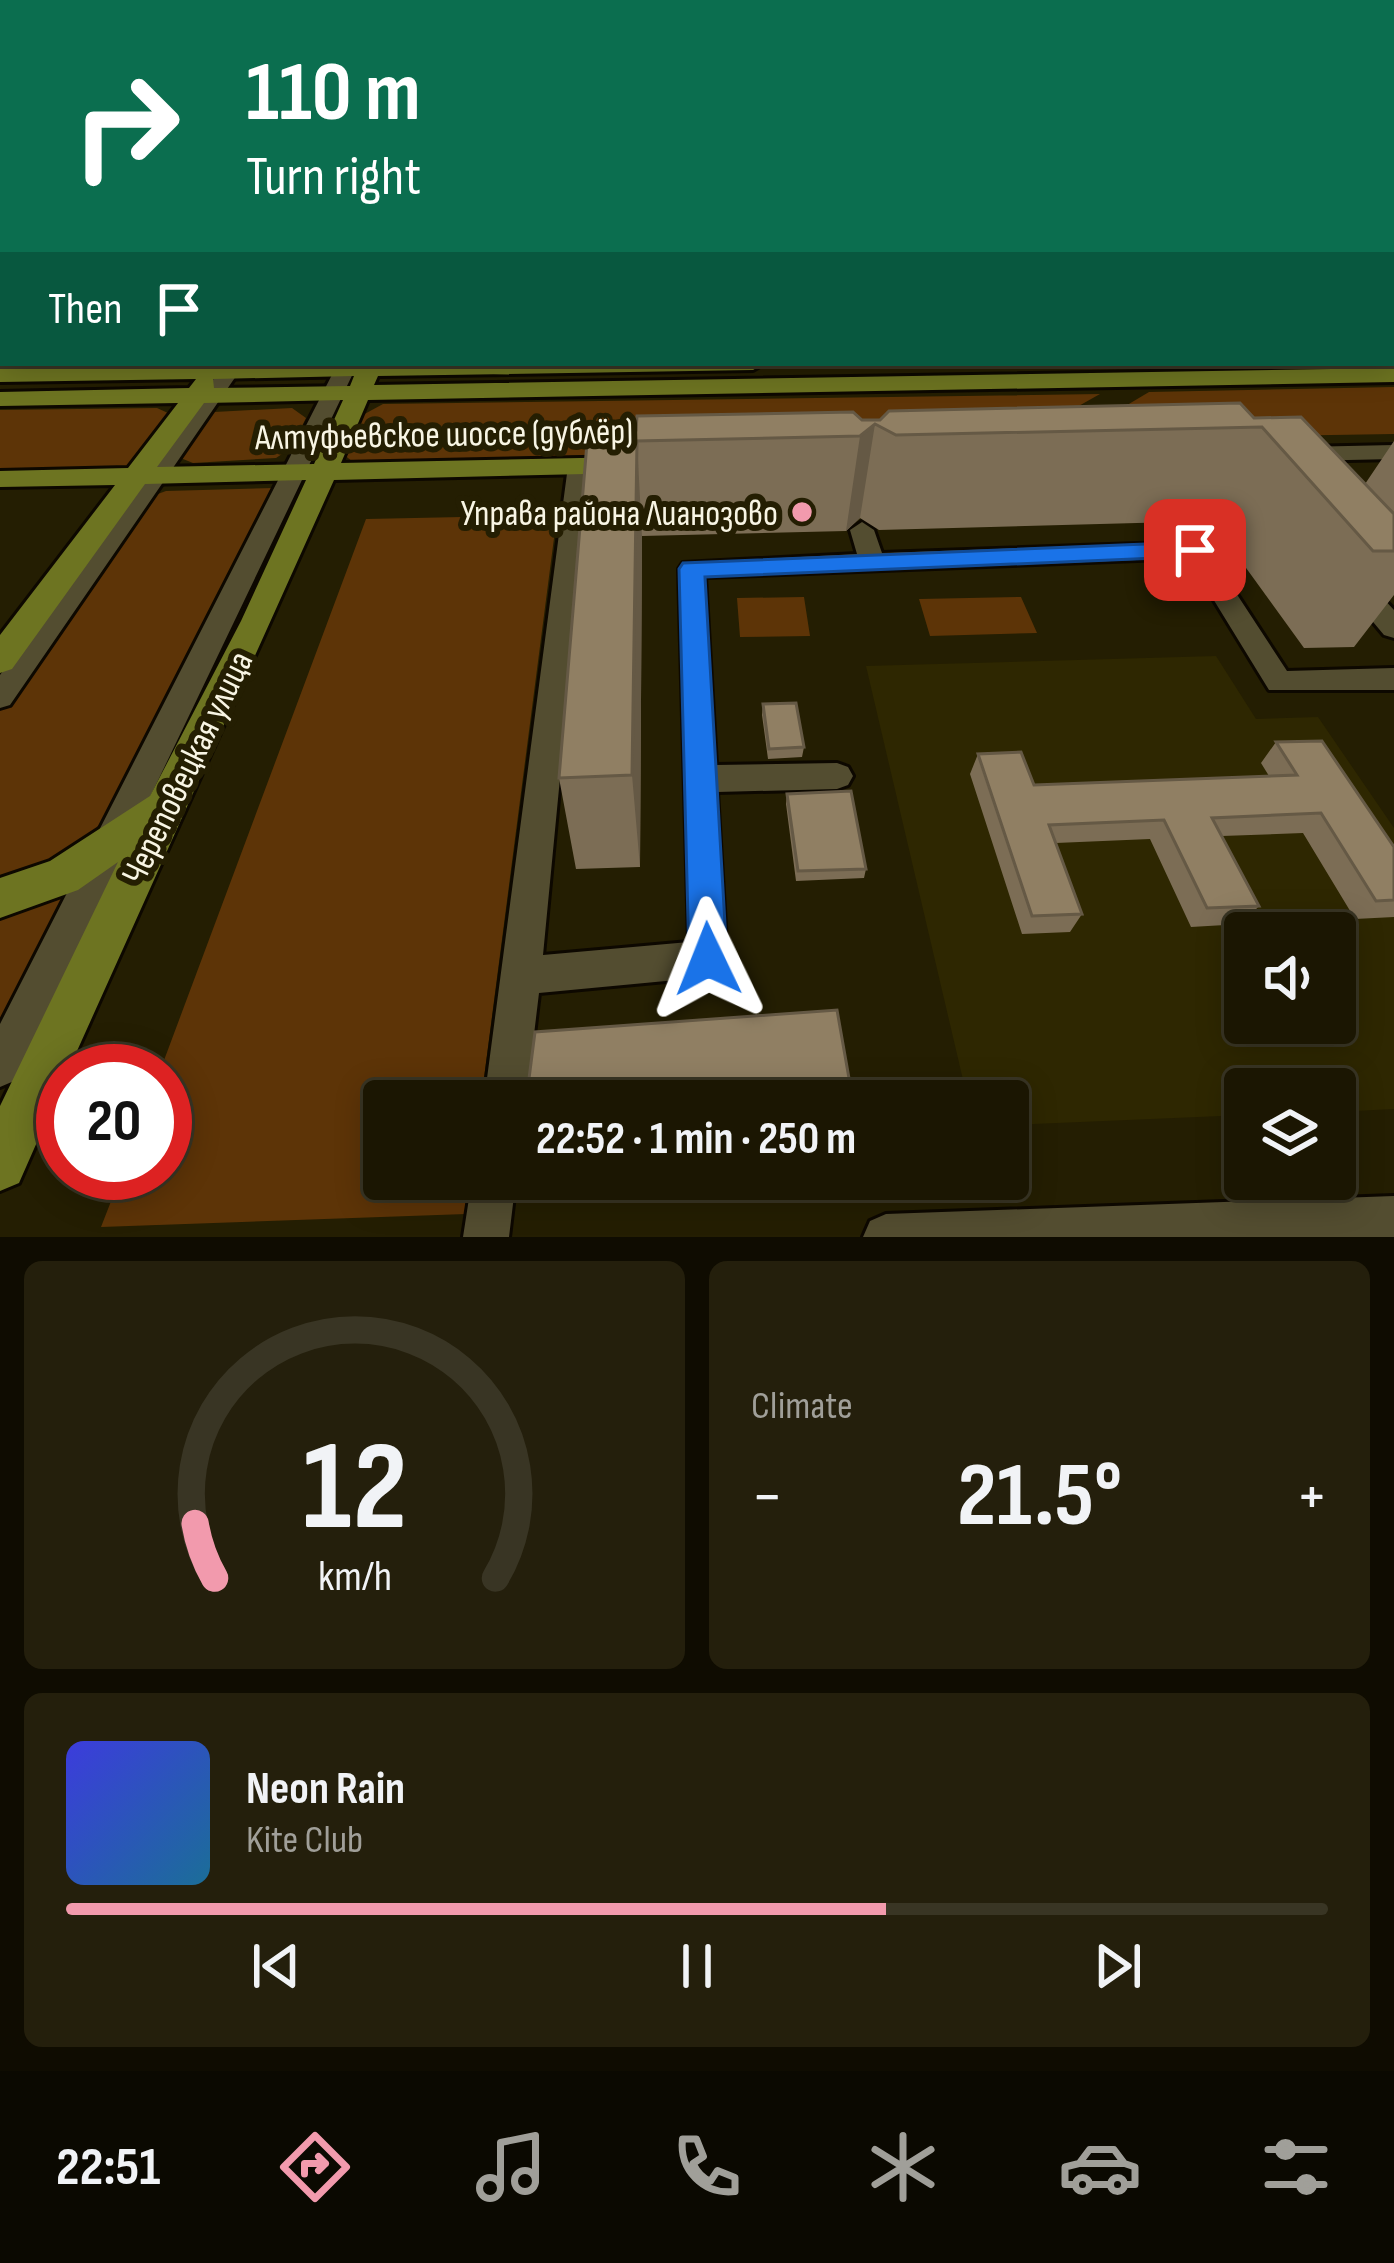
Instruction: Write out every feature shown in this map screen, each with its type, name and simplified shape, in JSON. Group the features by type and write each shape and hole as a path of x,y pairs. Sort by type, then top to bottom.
{"main road":[{"path":"0,375 218,377 653,366"},
{"path":"354,375 1143,380 1394,375"},
{"name":"Череповецкая улица","path":"0,1164 164,808 258,621 308,471 354,375"},
{"path":"0,399 218,377"},
{"path":"0,660 218,377"},
{"path":"1094,410 1143,380"},
{"name":"Алтуфьевское шоссе (дублёр)","path":"0,479 655,465"},
{"path":"0,898 63,876 164,808"}],"street":[{"path":"1284,454 1394,452"},
{"path":"508,1080 578,466"},
{"name":"Череповецкая улица","path":"0,1067 109,846 308,471"},
{"path":"0,697 146,476"},
{"path":"862,530 872,561"},
{"path":"522,976 708,959 692,569 1195,550 1279,682 1394,679"},
{"path":"1336,562 1394,628"},
{"path":"701,779 837,776"},
{"path":"486,1237 491,1200"},
{"path":"886,1237 1185,1232 1394,1219"}],"shaded area":[{"path":"1394,387 1394,434 1070,439 1149,392"},
{"path":"1100,394 997,452 365,463 353,462 343,454 359,417 383,404"},
{"path":"157,408 168,413 139,457 126,467 0,471 0,410"},
{"path":"292,408 306,418 291,448 276,458 193,463 183,459 181,452 205,417 214,412"},
{"path":"281,490 121,814 55,863 0,879 0,710 144,499 166,491"},
{"path":"557,515 484,1080 363,1080 363,1200 468,1200 466,1214 101,1227 112,1200 192,1200 192,1044 170,1044 366,519"},
{"path":"804,597 810,636 740,637 737,598"},
{"path":"1021,597 1037,633 930,636 919,599"},
{"path":"1216,656 1256,719 1318,717 1394,828 1394,1109 1356,1111 1356,1068 1224,1068 1224,1116 1029,1124 1029,1080 963,1080 866,666"},
{"path":"99,876 0,1081 0,918 51,901"}],"building":[{"path":"1240,403 1254,418 1301,417 1394,514 1394,551 1373,551 1262,427 896,435 875,424 860,436 637,441 632,775 559,778 588,431 636,430 637,416 853,412 862,420 880,420 889,411"},
{"path":"796,703 804,747 769,749 763,704"},
{"path":"1322,741 1394,847 1394,900 1376,901 1321,813 1212,818 1259,906 1207,908 1164,820 1049,825 1082,914 1032,916 978,754 1021,752 1034,785 1297,775 1276,742"},
{"path":"851,791 866,869 798,871 787,794"},
{"path":"837,1010 849,1080 529,1080 535,1032"}],"place":[{"name":"Управа района Лианозово","path":"802,512"}],"route":[{"path":"708,959 692,569 1195,550"}]}
